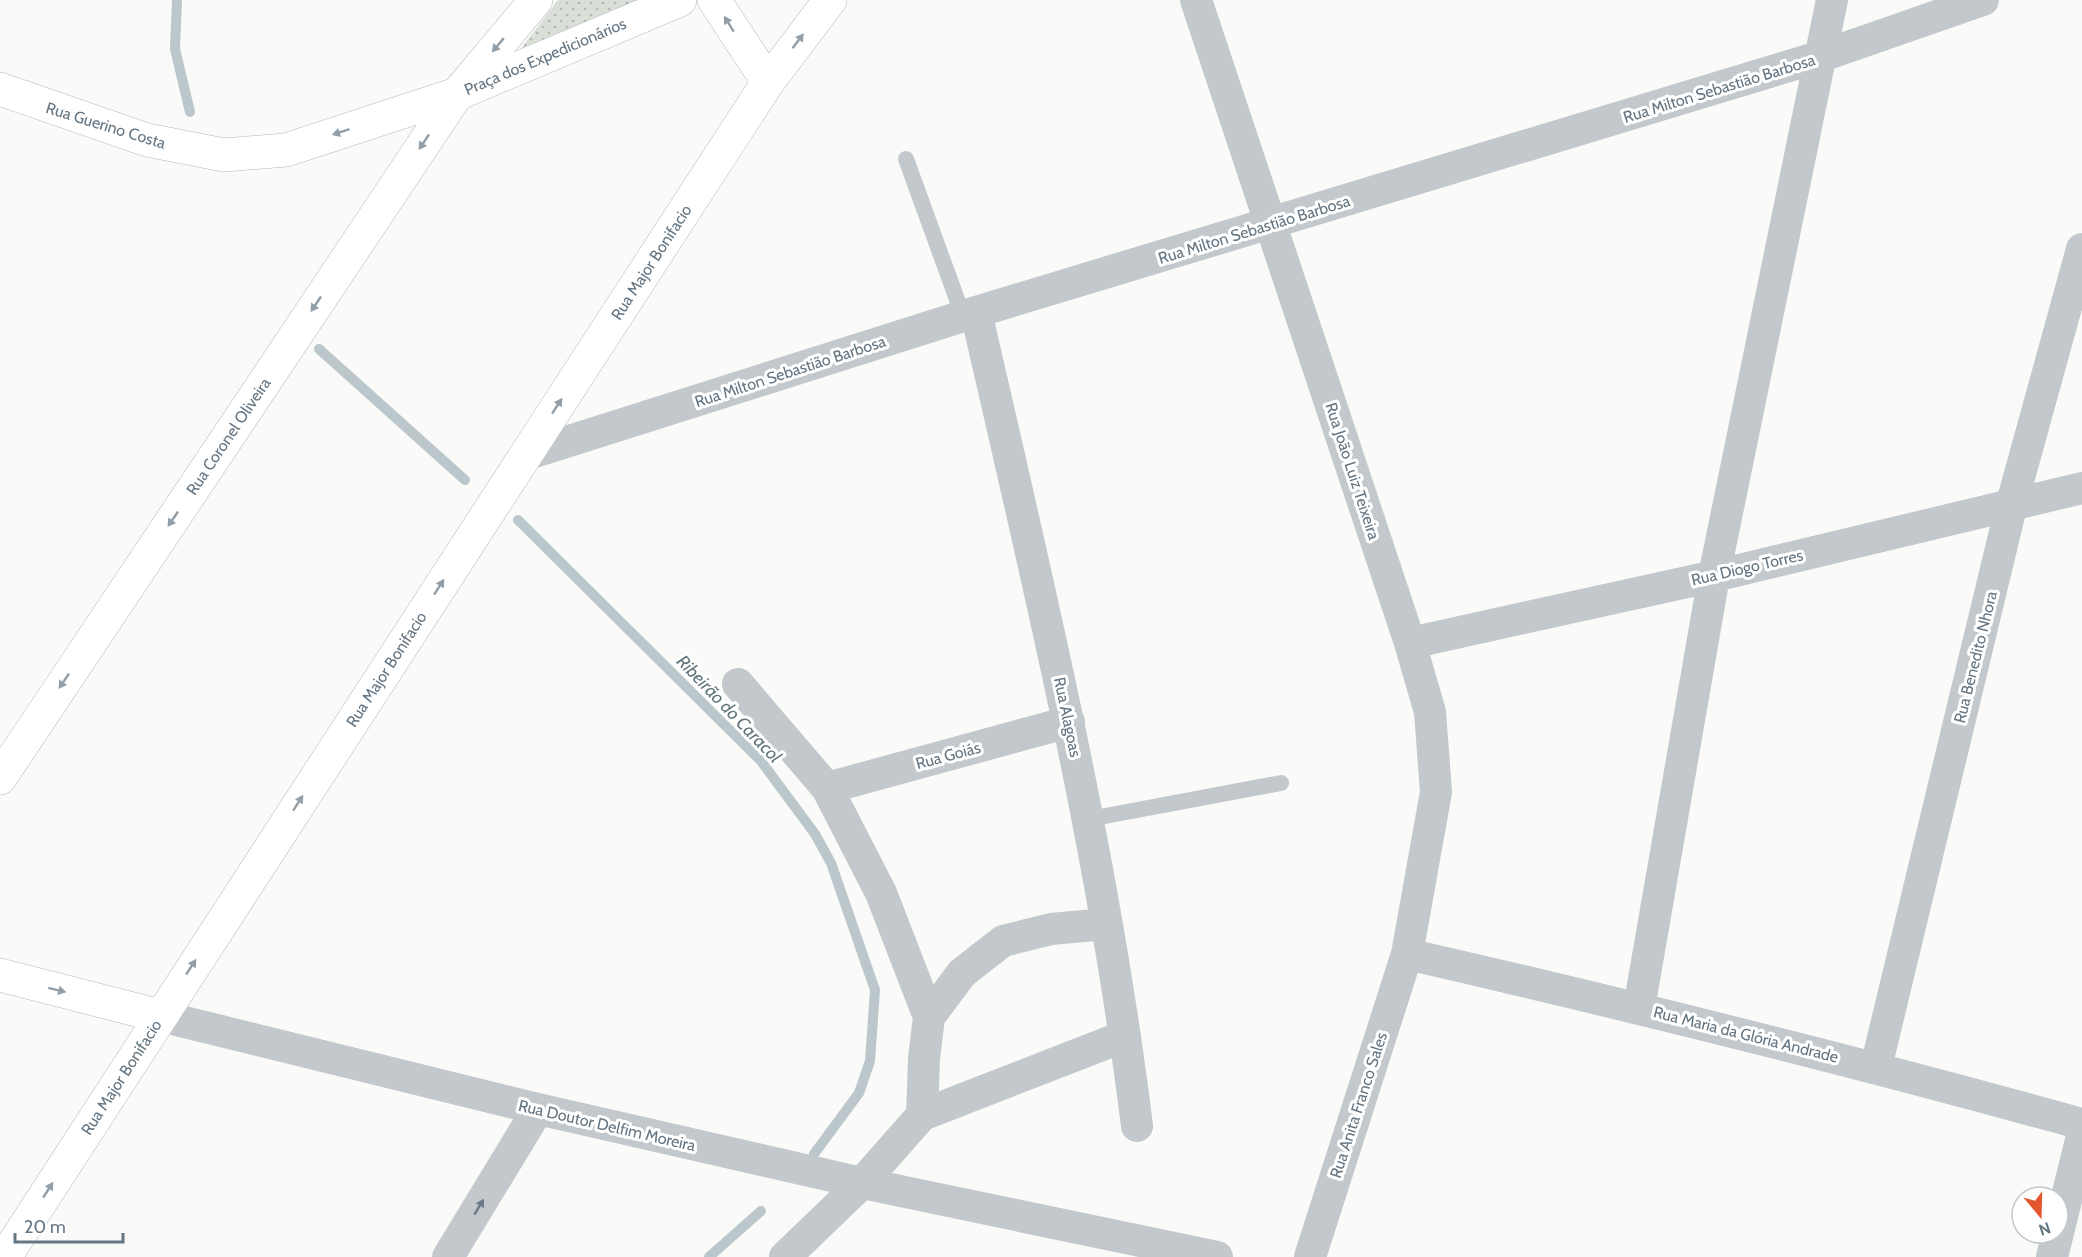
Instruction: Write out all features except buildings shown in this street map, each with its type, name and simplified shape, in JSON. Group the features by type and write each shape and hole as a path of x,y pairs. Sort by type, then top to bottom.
{"main road":[{"name":"Praça dos Expedicionários","path":"457,93 536,0"},
{"name":"Praça dos Expedicionários","path":"457,93 680,0"},
{"path":"714,0 768,82"},
{"name":"Rua Major Bonifacio","path":"5,1257 159,1016 768,82 830,0"},
{"name":"Rua Guerino Costa","path":"0,89 147,140 224,154 286,150 457,93"},
{"name":"Rua Coronel Oliveira","path":"0,778 457,93"},
{"name":"Rua Doutor Delfim Moreira","path":"0,975 159,1016"}],"street":[{"name":"Rua João Luiz Teixeira","path":"1196,0 1410,643 1430,712 1436,792 1407,954"},
{"path":"1639,1008 1714,576 1832,0"},
{"name":"Rua Milton Sebastião Barbosa","path":"525,455 970,314 1822,56 1983,0"},
{"name":"Rua Benedito Nhora","path":"1876,1067 2012,503 2082,249"},
{"name":"Rua Alagoas","path":"970,314 1069,722 1089,819 1125,1036 1137,1126"},
{"name":"Rua Diogo Torres","path":"1410,643 1714,576 2082,488"},
{"path":"738,684 827,788 881,893 929,1017 924,1059 922,1115"},
{"name":"Rua Goiás","path":"827,788 1069,722"},
{"path":"929,1017 962,973 1003,941 1052,929 1106,924"},
{"name":"Rua Maria da Glória Andrade","path":"1407,954 1639,1008 1876,1067 2082,1124"},
{"name":"Rua Anita Franco Sales","path":"1310,1257 1407,954"},
{"name":"Rua Doutor Delfim Moreira","path":"159,1016 538,1109 862,1184 1217,1257"},
{"path":"785,1257 862,1184 922,1115 1125,1036"},
{"path":"448,1257 538,1109"},
{"path":"2052,1257 2082,1136"}],"lane":[{"path":"906,159 970,314"},
{"path":"1089,819 1281,783"}],"shaded area":[{"path":"558,0 642,0 520,50"}],"waterway":[{"name":"Ribeirão do Caracol","path":"177,0 175,49 190,112"},
{"name":"Ribeirão do Caracol","path":"319,349 465,480"},
{"name":"Ribeirão do Caracol","path":"518,520 761,761 815,834 831,863 875,990 870,1061 859,1093 814,1154"},
{"name":"Ribeirão do Caracol","path":"709,1257 761,1211"}]}
